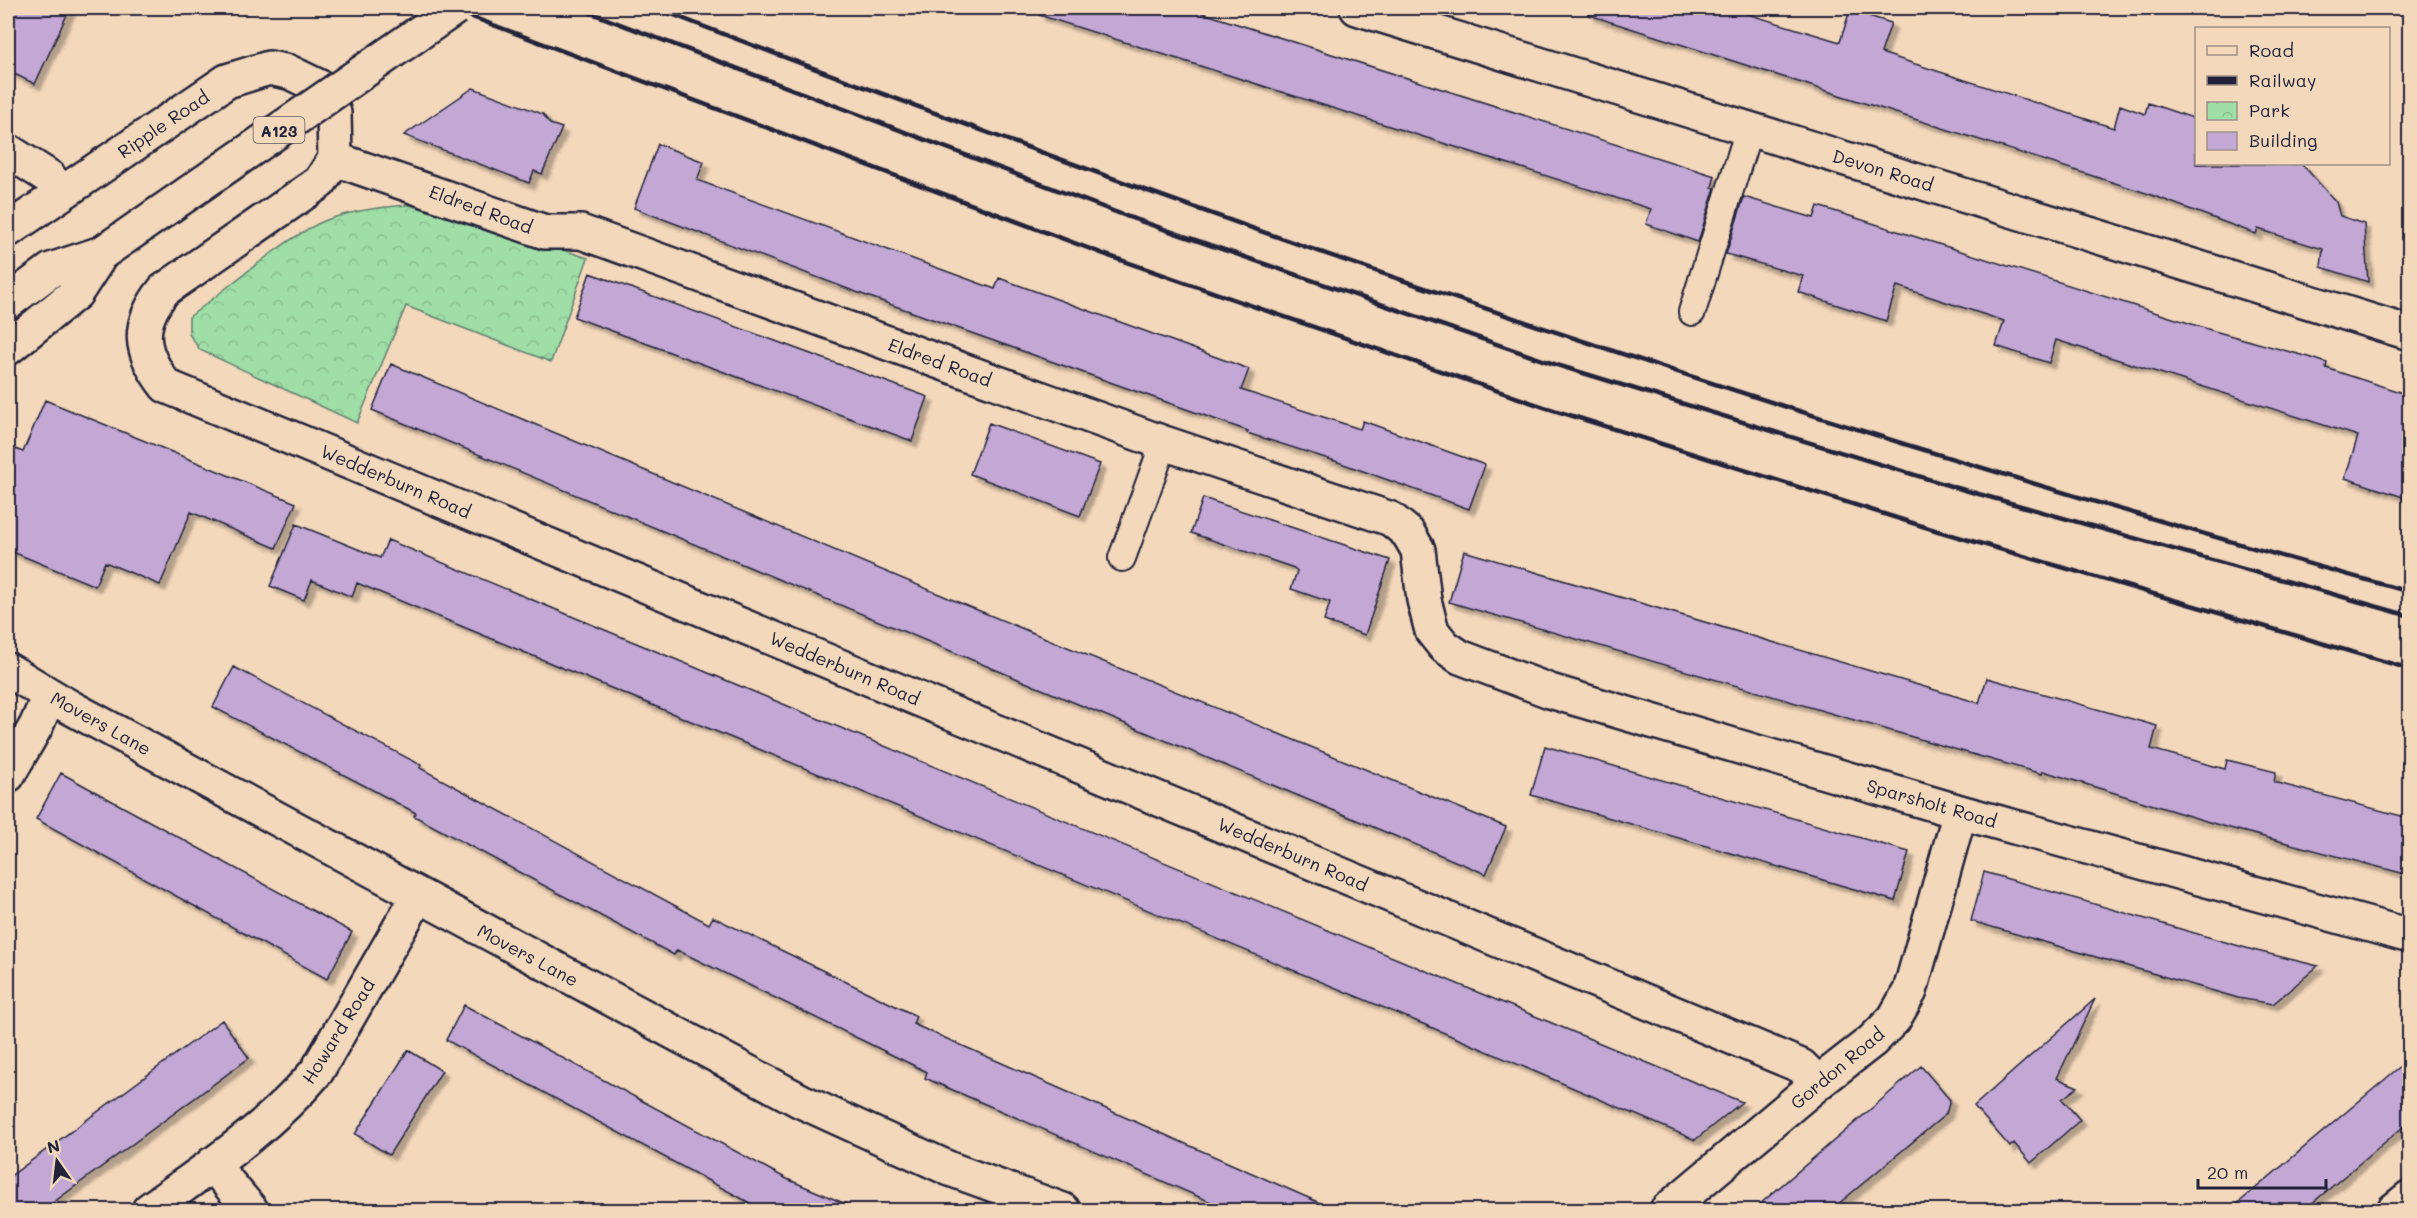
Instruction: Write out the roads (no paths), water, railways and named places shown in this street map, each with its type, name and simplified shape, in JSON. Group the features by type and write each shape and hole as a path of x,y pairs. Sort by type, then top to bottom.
{"street":[{"name":"A123","path":"8,302 51,270 102,253 455,8"},
{"name":"Devon Road","path":"1357,8 2409,333"},
{"name":"Ripple Road","path":"8,230 227,81 269,68 289,72 324,89 334,113 335,159"},
{"path":"8,151 49,177 61,193"},
{"name":"Eldred Road","path":"335,159 545,232 581,232 1164,443 1391,519 1408,533 1418,550 1424,600 1432,631 1444,646 1460,657"},
{"name":"Wedderburn Road","path":"335,159 320,182 164,290 151,307 143,329 149,364 166,386 1802,1066 1818,1083"},
{"name":"A123","path":"8,348 76,293 102,253"},
{"name":"Sparsholt Road","path":"1460,657 1550,691 1960,812 2409,936"},
{"name":"Movers Lane","path":"8,670 49,696 801,1101 950,1169 1063,1210"},
{"path":"8,775 36,726 49,696"},
{"name":"Gordon Road","path":"1667,1210 1818,1083 1872,1041 1894,1019 1910,991 1960,812"},
{"name":"Howard Road","path":"149,1210 212,1164 297,1095 317,1071 418,896"},
{"path":"212,1164 251,1210"},
{"path":"2394,1210 2409,1197"}],"lane":[{"path":"1692,312 1749,129"},
{"path":"1122,558 1164,443"}],"railway":[{"path":"448,8 1109,256 1544,407 1938,531 2410,669"},
{"path":"578,8 1126,216 1557,365 1954,487 2410,616"},
{"path":"656,8 1162,196 1515,319 1871,434 2410,592"}]}
